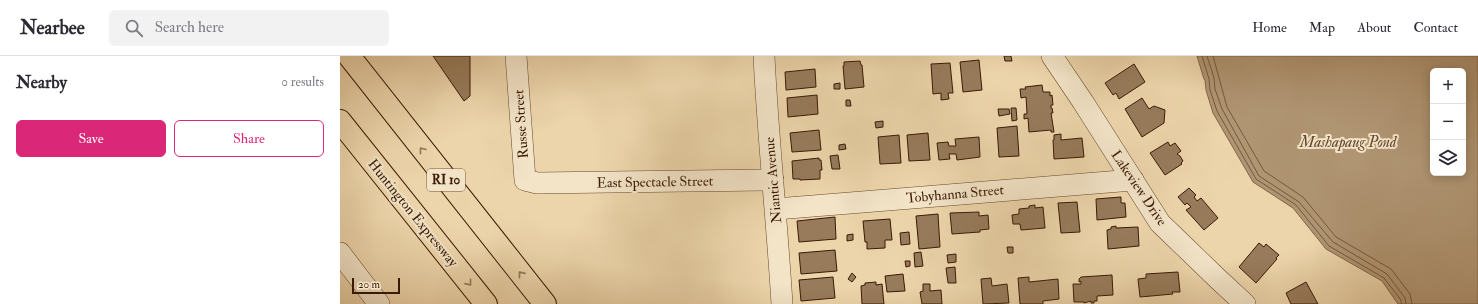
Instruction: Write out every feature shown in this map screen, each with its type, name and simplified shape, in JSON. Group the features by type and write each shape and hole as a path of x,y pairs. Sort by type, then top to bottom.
{"highway":[{"name":"RI 10","path":"349,56 423,152 545,304"},
{"name":"Huntington Expressway","path":"340,122 486,304"}],"street":[{"name":"Russe Street","path":"516,56 525,180 537,183"},
{"name":"Niantic Avenue","path":"764,56 782,304"},
{"name":"Lakeview Drive","path":"1052,56 1160,223 1246,304"},
{"name":"East Spectacle Street","path":"537,183 773,180"},
{"name":"Tobyhanna Street","path":"776,209 1133,180"},
{"path":"340,253 379,304"}],"water":[{"name":"Mashapaug Pond","path":"1197,56 1478,56 1478,304 1398,304 1382,281 1326,249 1293,208 1253,182 1213,113 1206,90 1205,80"}],"building":[{"path":"433,56 470,56 470,96 464,101"},
{"path":"1004,56 1011,56 1012,61 1005,61"},
{"path":"979,60 982,90 963,92 960,62"},
{"path":"860,61 862,65 864,87 845,89 844,62"},
{"path":"950,63 953,93 948,93 949,99 941,100 941,93 933,94 931,64"},
{"path":"1134,64 1145,82 1119,99 1116,93 1113,95 1105,83"},
{"path":"815,69 816,87 786,90 785,72"},
{"path":"840,83 840,89 834,89 834,84"},
{"path":"1042,85 1043,92 1050,92 1050,96 1052,95 1053,105 1051,105 1051,108 1053,113 1051,113 1054,132 1051,132 1051,130 1029,132 1028,118 1024,119 1024,114 1027,114 1026,97 1021,98 1020,89"},
{"path":"817,95 818,114 788,117 787,98"},
{"path":"1142,98 1149,109 1154,106 1165,110 1164,123 1142,137 1125,109"},
{"path":"846,100 850,100 851,106 846,106"},
{"path":"1011,108 1016,108 1017,120 1012,121"},
{"path":"998,109 1009,109 1010,114 999,116"},
{"path":"883,121 883,127 876,128 875,122"},
{"path":"1017,126 1019,156 999,157 997,128"},
{"path":"819,130 821,150 792,152 790,133"},
{"path":"928,133 930,160 909,161 907,135"},
{"path":"1061,134 1061,140 1082,138 1084,157 1054,159 1054,135"},
{"path":"899,135 901,163 880,164 878,137"},
{"path":"979,137 980,157 957,160 956,154 949,154 950,159 939,160 937,143 948,142 949,146 956,146 955,139"},
{"path":"1168,142 1170,146 1175,143 1181,151 1177,154 1183,161 1181,163 1182,164 1165,175 1150,153"},
{"path":"845,144 846,149 839,150 839,145"},
{"path":"838,155 840,169 832,169 830,156"},
{"path":"819,158 819,160 821,160 822,170 820,170 820,179 793,179 792,161"},
{"path":"1189,188 1196,195 1194,197 1197,201 1201,198 1218,218 1204,230 1186,210 1191,207 1187,203 1185,205 1178,197"},
{"path":"1121,197 1121,203 1125,203 1126,217 1097,220 1096,199"},
{"path":"1077,202 1080,232 1061,233 1058,203"},
{"path":"1035,205 1035,208 1043,207 1045,228 1021,230 1020,224 1013,224 1012,215 1019,214 1019,209 1029,208 1029,206"},
{"path":"979,212 979,216 988,215 989,229 980,230 980,232 952,234 950,213"},
{"path":"938,214 940,247 919,249 916,216"},
{"path":"835,217 836,239 799,242 797,221"},
{"path":"890,219 892,240 885,240 885,248 867,249 863,221"},
{"path":"1116,226 1116,228 1138,227 1139,246 1108,249 1107,230"},
{"path":"909,232 910,244 901,245 900,233"},
{"path":"853,234 853,240 847,241 847,235"},
{"path":"1259,243 1264,247 1266,244 1279,255 1256,283 1239,267"},
{"path":"1007,247 1013,247 1013,253 1008,253"},
{"path":"835,250 837,271 801,274 799,253"},
{"path":"921,252 923,266 915,267 914,253"},
{"path":"956,254 956,262 948,263 947,255"},
{"path":"905,261 910,261 910,266 906,267"},
{"path":"955,267 956,283 948,283 946,268"},
{"path":"1178,272 1180,292 1140,297 1138,279 1146,278 1146,274"},
{"path":"852,273 856,277 852,282 848,279"},
{"path":"903,274 905,291 887,292 885,276"},
{"path":"1112,275 1113,295 1097,296 1097,301 1094,301 1094,303 1091,303 1091,301 1084,303 1074,302 1073,284 1081,284 1079,279 1081,277"},
{"path":"833,277 835,298 801,301 799,280"},
{"path":"1029,277 1029,282 1058,279 1059,299 1043,301 1043,304 1020,304 1018,278"},
{"path":"991,278 992,286 1007,284 1009,303 983,304 981,279"},
{"path":"876,282 876,285 882,284 884,304 862,304 861,286 865,285 865,283"},
{"path":"1306,282 1318,304 1291,304 1286,293"},
{"path":"923,284 930,284 930,291 941,290 942,304 922,304 920,292 923,291"}]}
